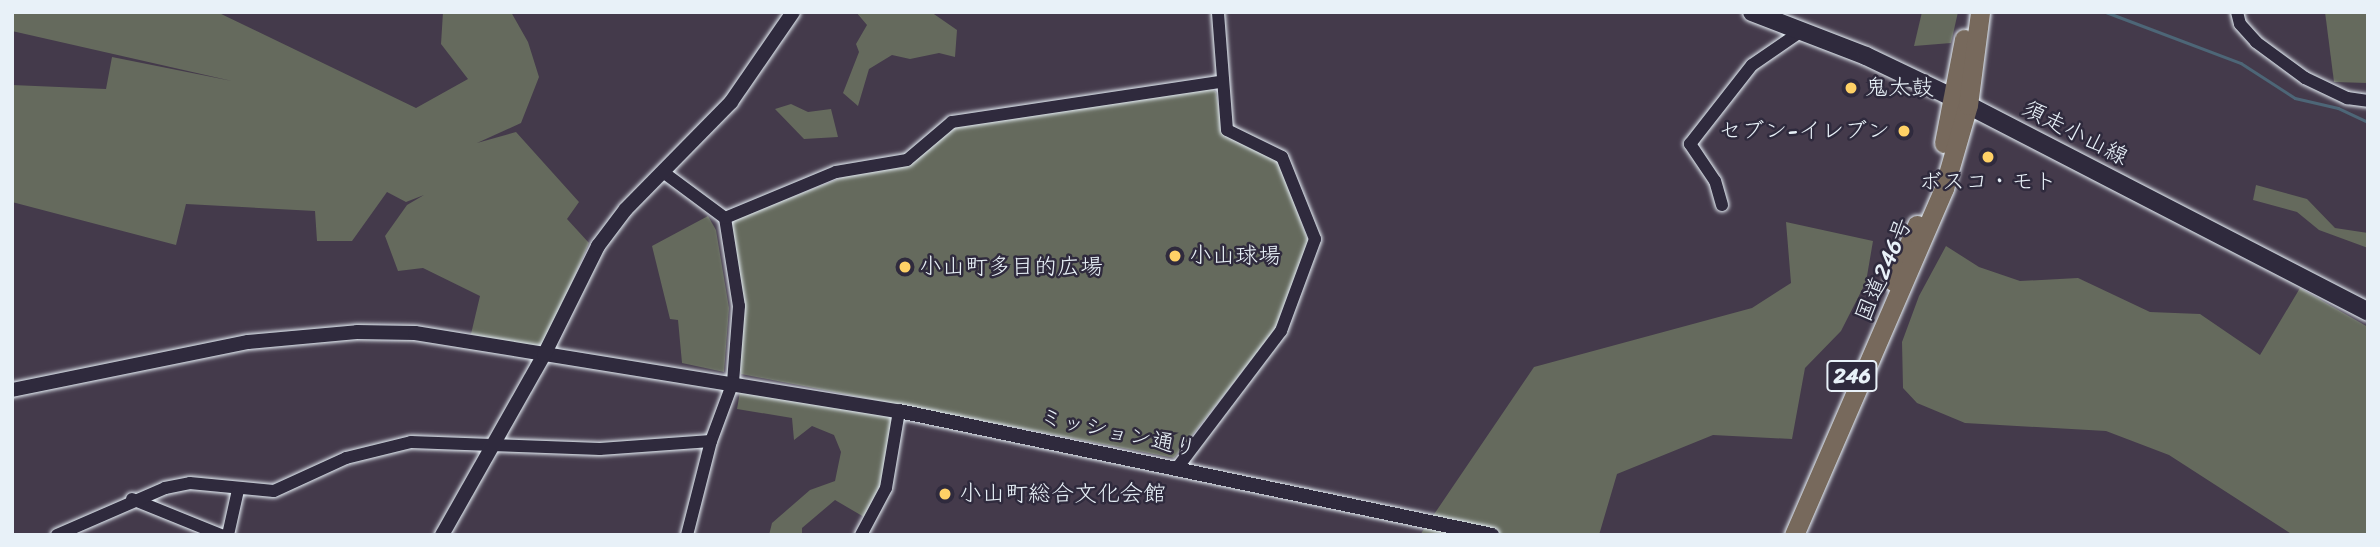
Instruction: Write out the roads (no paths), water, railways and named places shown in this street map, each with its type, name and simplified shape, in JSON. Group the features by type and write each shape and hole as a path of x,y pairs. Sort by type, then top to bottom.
{"highway":[{"name":"国道246号","path":"1782,535 1921,217 1961,101 1968,12"},
{"name":"国道246号","path":"1794,535 1919,256 1961,101 1980,12"}],"main road":[{"name":"須走小山線","path":"1752,12 1803,30 1961,101 2368,312"}],"street":[{"path":"442,535 544,355 598,246 663,172 731,102 793,12"},
{"path":"1177,468 1281,331 1315,239 1282,157 1227,130 1220,82 1217,12"},
{"path":"2237,12 2240,24 2256,42 2305,78 2347,98 2368,101"},
{"path":"1722,205 1716,181 1690,144 1752,65 1803,30"},
{"path":"725,218 836,172 907,160 952,122 1220,82"},
{"path":"663,172 725,218 739,306 733,382 711,441 687,535"},
{"name":"ミッション通り","path":"12,390 235,344 356,332 415,333 733,382 899,411 1492,535"},
{"path":"861,535 887,488 899,411"},
{"path":"57,535 92,523 132,499 190,483 238,490 274,491 346,458 411,442 496,443 600,449 711,441"},
{"path":"228,535 238,490"},
{"path":"132,499 221,535"}],"waterway":[{"path":"2106,12 2241,63 2295,98 2338,108 2368,122"}],"place":[{"name":"鬼太鼓","path":"1851,88"},
{"name":"セブン-イレブン","path":"1904,131"},
{"name":"ボスコ・モト","path":"1988,157"},
{"name":"小山球場","path":"1175,256"},
{"name":"小山町多目的広場","path":"905,267"},
{"name":"小山町総合文化会館","path":"945,494"}]}
